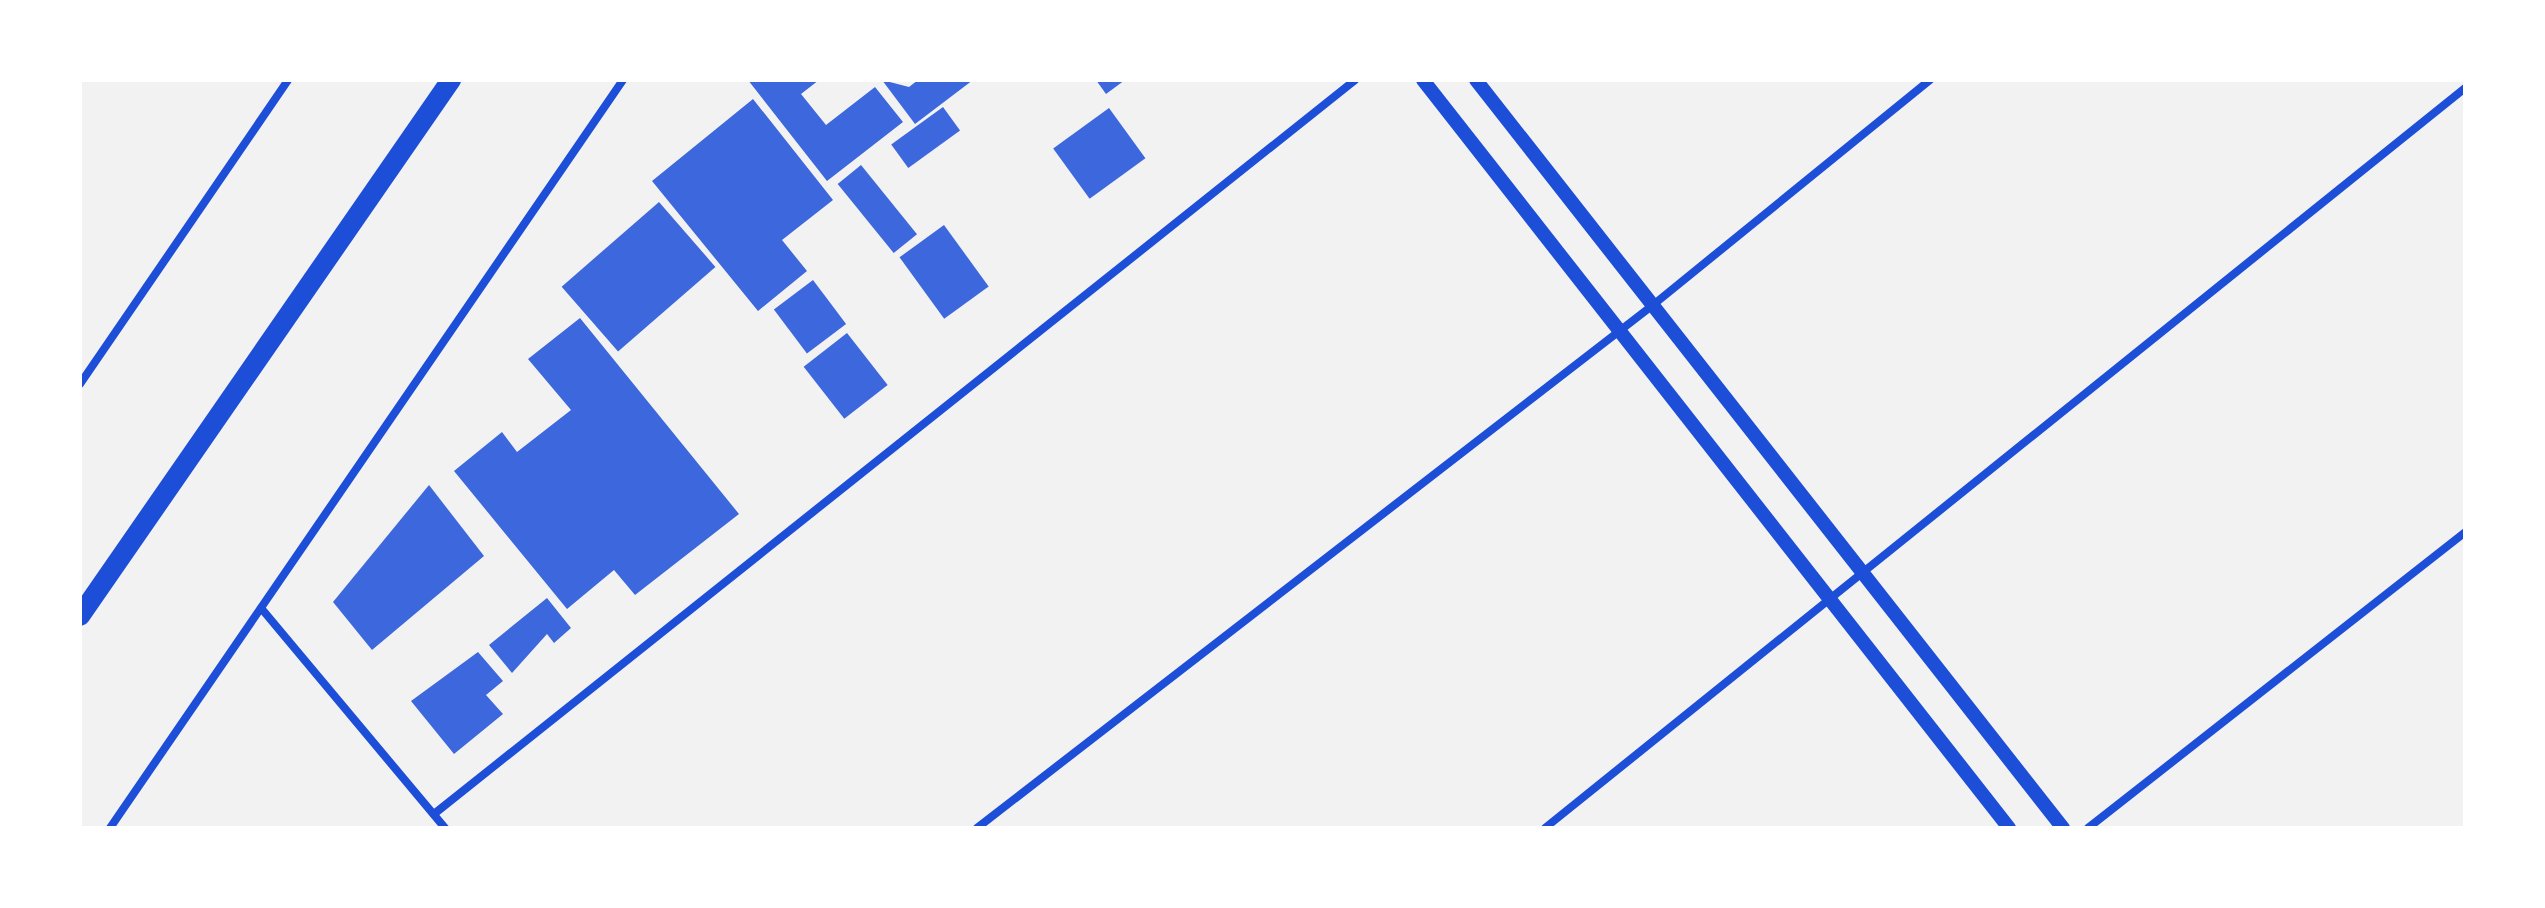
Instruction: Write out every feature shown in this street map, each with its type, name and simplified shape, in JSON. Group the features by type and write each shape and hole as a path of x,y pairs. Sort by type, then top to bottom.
{"main road":[{"path":"80,616 451,80"}],"street":[{"path":"80,384 288,80"},
{"path":"110,828 623,80"},
{"path":"434,814 1355,80"},
{"path":"1423,80 1828,606 2009,828"},
{"path":"1476,80 2063,828"},
{"path":"977,828 1619,332 1930,80"},
{"path":"1545,828 1865,577 2465,88"},
{"path":"2088,828 2465,532"},
{"path":"261,608 445,828"}],"building":[{"path":"748,80 819,80 801,94 826,125 875,87 903,122 827,181"},
{"path":"882,80 909,87 918,80 973,80 915,124"},
{"path":"1096,80 1125,80 1106,94"},
{"path":"753,99 833,200 782,240 807,271 758,311 652,181"},
{"path":"943,107 960,130 908,168 891,145"},
{"path":"1109,108 1145,158 1090,199 1053,149"},
{"path":"861,165 917,234 894,253 838,184"},
{"path":"659,202 715,267 618,352 562,287"},
{"path":"944,225 989,286 944,319 900,257"},
{"path":"813,280 846,324 807,353 774,309"},
{"path":"580,318 739,514 635,595 614,570 567,609 454,471 502,432 517,452 571,410 528,359"},
{"path":"847,333 888,385 844,419 804,367"},
{"path":"429,485 484,556 372,650 333,602"},
{"path":"547,598 571,628 554,643 547,634 512,673 489,645"},
{"path":"478,652 503,681 486,695 503,714 454,754 411,701"}]}
